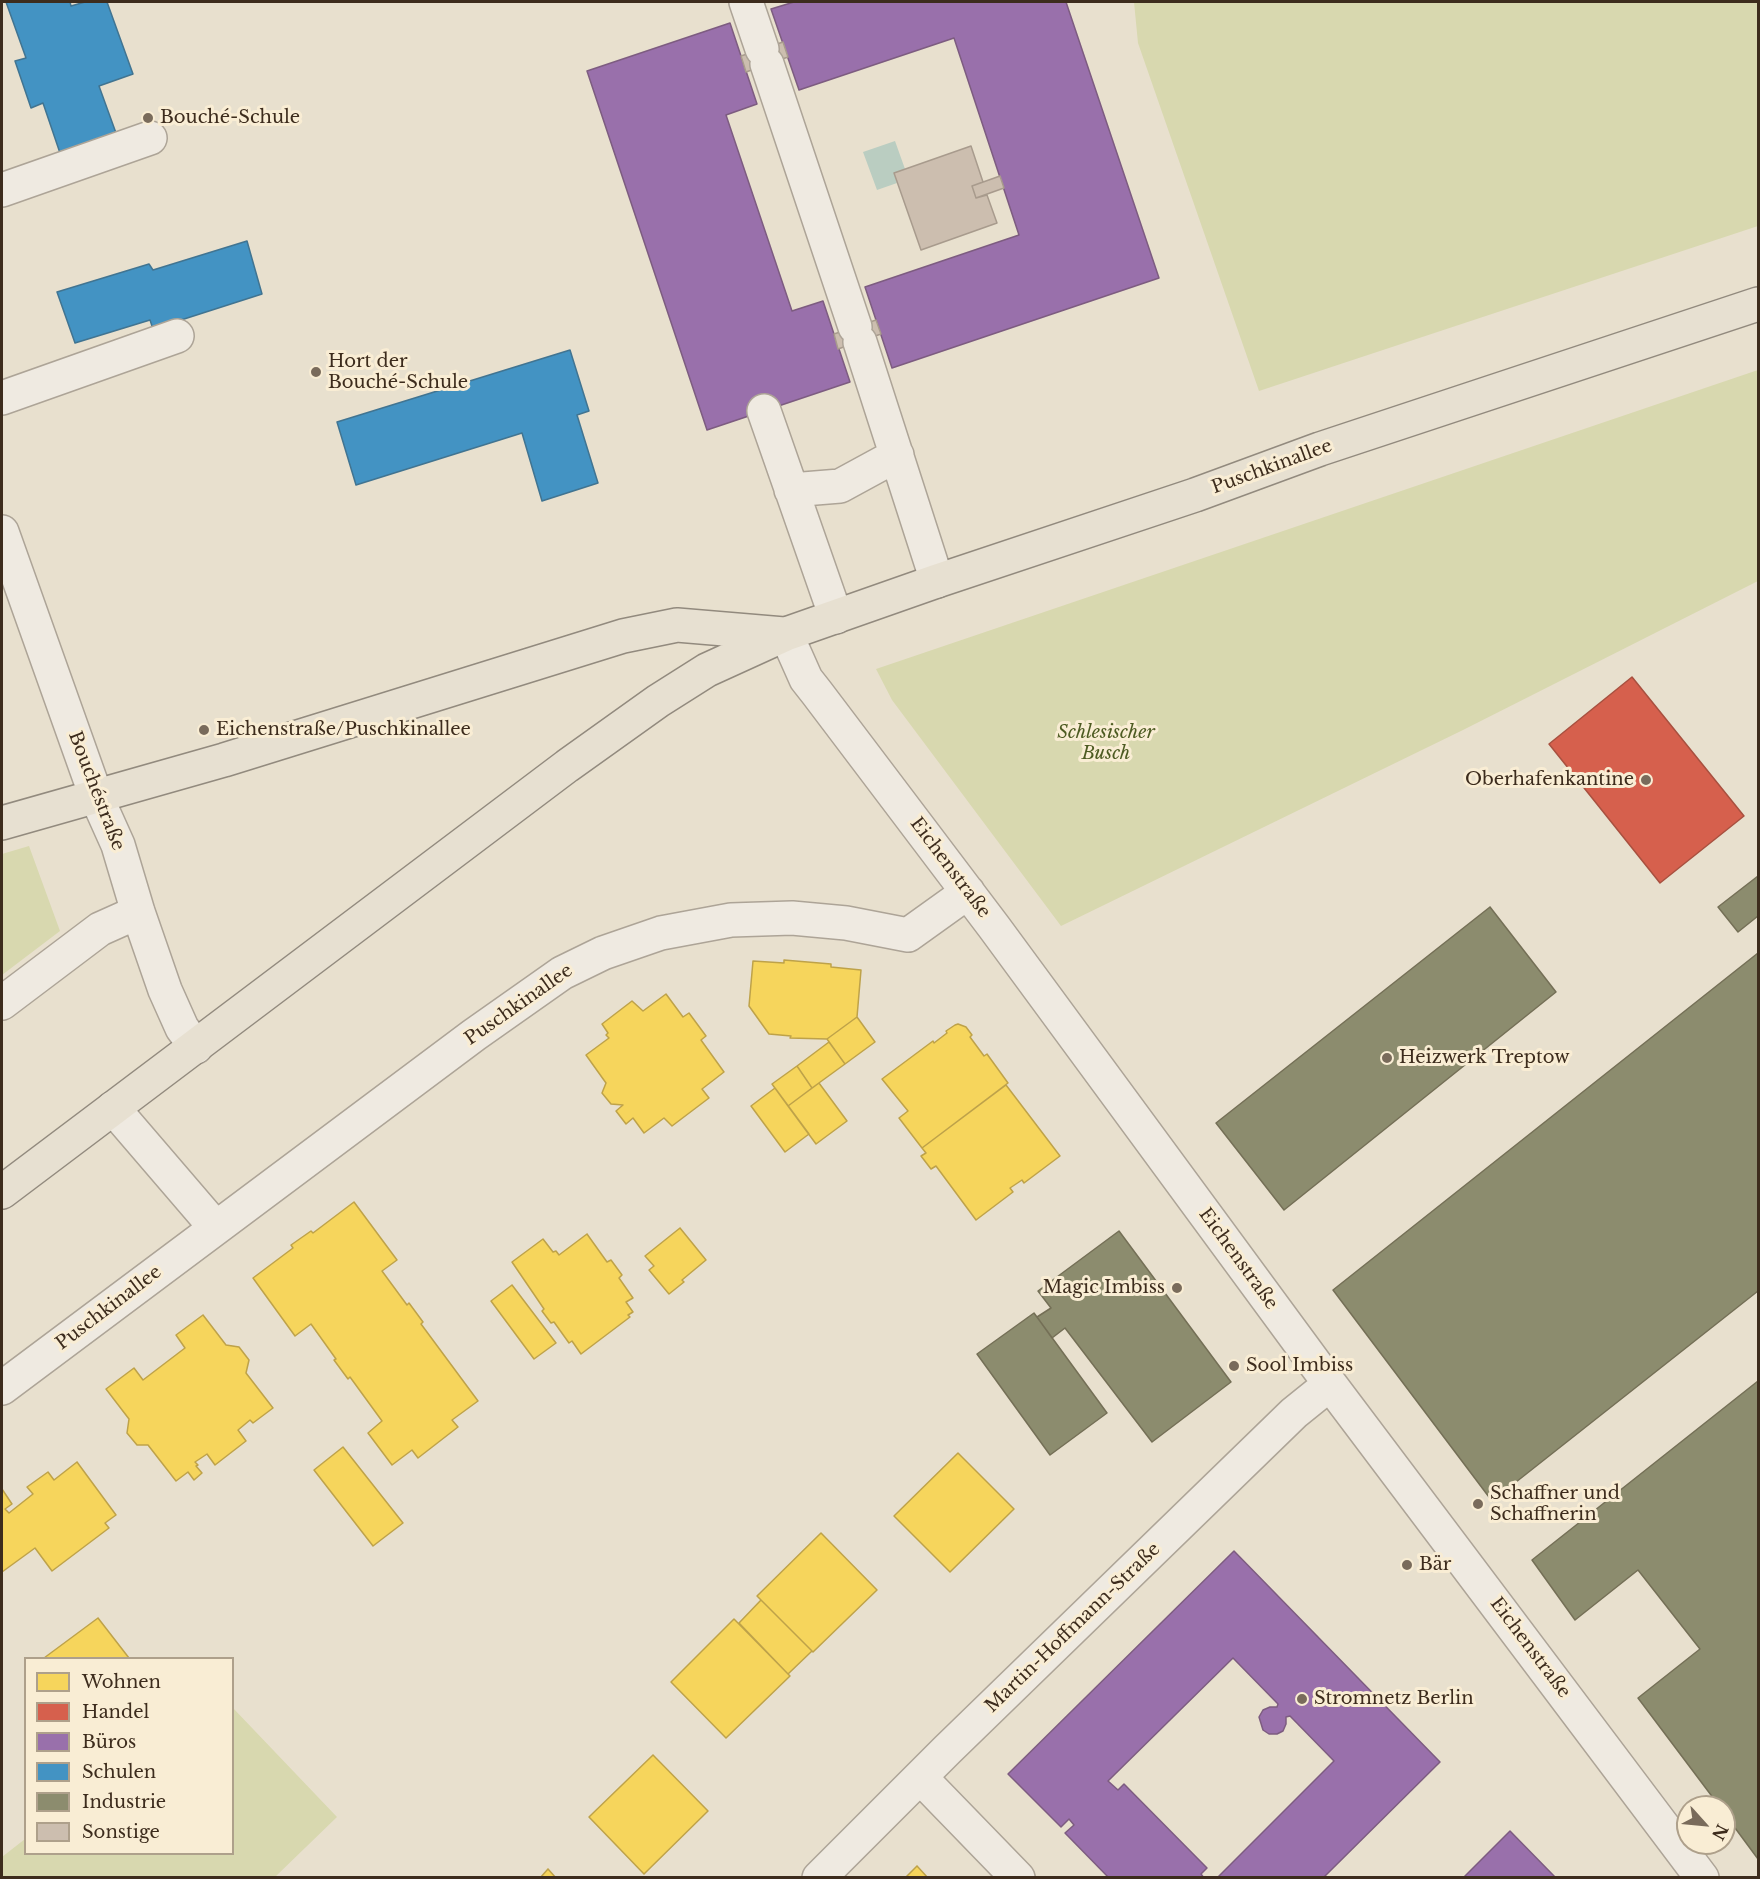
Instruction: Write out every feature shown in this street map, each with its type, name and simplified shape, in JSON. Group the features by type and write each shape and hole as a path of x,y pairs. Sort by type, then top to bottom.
{"main road":[{"name":"Puschkinallee","path":"2,1192 567,766 658,701 707,670 786,634 937,581 1195,495 1320,449 1758,304"},
{"name":"Puschkinallee","path":"2,823 224,760 624,636 677,625 786,634"}],"street":[{"path":"746,2 937,581"},
{"path":"2,190 150,138"},
{"path":"2,398 177,336"},
{"path":"764,411 836,617"},
{"path":"791,490 840,486 897,455"},
{"name":"Bouchéstraße","path":"2,532 96,796 118,845 165,990 182,1028 196,1047"},
{"name":"Eichenstraße","path":"786,634 806,679 968,892 1330,1384 1702,1878"},
{"name":"Puschkinallee","path":"2,1388 474,1035 562,973 603,953 662,933 732,920 792,918 846,922 908,935 968,892"},
{"path":"2,1003 100,929 138,912"},
{"path":"113,1108 216,1228"},
{"name":"Martin-Hoffmann-Straße","path":"819,1878 1294,1413 1330,1384"},
{"path":"920,1777 1018,1878"}],"green space":[{"path":"1134,2 1758,2 1758,226 1259,391 1138,43"},
{"name":"Schlesischer Busch","path":"1758,370 1758,581 1463,730 1061,926 892,700 876,669"},
{"path":"29,846 60,931 2,975 2,854"},
{"path":"234,1709 337,1817 275,1877 2,1877 2,1857 24,1840 24,1855 234,1855"}],"shaded area":[{"path":"895,141 905,169 894,173 897,183 877,190 863,152"}],"building: Wohnen":[{"path":"784,960 831,964 831,967 861,970 857,1017 827,1039 790,1038 791,1036 769,1034 749,1006 753,961 784,963"},
{"path":"666,994 683,1017 689,1013 706,1036 701,1040 724,1072 702,1089 709,1098 672,1126 664,1118 644,1133 633,1118 626,1124 616,1111 623,1105 611,1104 602,1093 606,1083 586,1055 609,1038 602,1024 632,1001 643,1011"},
{"path":"857,1017 875,1042 845,1064 827,1039"},
{"path":"958,1024 966,1027 972,1035 970,1037 984,1056 987,1054 1008,1083 922,1148 899,1118 908,1111 882,1079"},
{"path":"829,1042 845,1064 812,1088 797,1066"},
{"path":"797,1066 812,1088 788,1106 772,1084"},
{"path":"819,1083 847,1121 816,1144 788,1106"},
{"path":"1006,1085 1060,1156 1024,1183 1022,1180 1010,1188 1013,1192 976,1220 936,1166 931,1169 921,1156 926,1153 922,1148"},
{"path":"775,1088 809,1134 785,1152 751,1106"},
{"path":"354,1202 397,1260 382,1271 407,1305 409,1303 423,1322 421,1324 478,1401 452,1420 458,1427 418,1458 412,1450 392,1465 368,1433 382,1421 350,1377 348,1379 334,1360 336,1359 311,1324 295,1336 253,1278 293,1248 291,1245 311,1231 313,1233"},
{"path":"680,1228 706,1260 669,1294 649,1270 654,1266 645,1256"},
{"path":"587,1234 607,1262 611,1260 622,1275 619,1278 633,1298 626,1302 633,1312 628,1315 630,1317 581,1354 572,1341 569,1343 554,1322 551,1323 542,1311 544,1309 512,1262 543,1239 553,1252 556,1251 559,1255"},
{"path":"512,1285 556,1343 534,1359 491,1301"},
{"path":"203,1315 226,1345 239,1347 249,1360 246,1373 273,1408 253,1423 250,1420 238,1430 246,1441 215,1465 207,1454 195,1462 202,1473 194,1480 188,1472 176,1481 148,1445 137,1445 127,1433 129,1419 106,1389 134,1368 143,1380 185,1348 176,1335"},
{"path":"343,1447 403,1523 373,1546 314,1470"},
{"path":"958,1453 1014,1509 950,1572 894,1516"},
{"path":"77,1462 116,1515 105,1523 109,1528 52,1571 35,1548 2,1572 2,1489 12,1504 5,1509 9,1513 33,1494 27,1487 48,1472 54,1480"},
{"path":"821,1533 877,1590 813,1652 757,1596"},
{"path":"761,1600 812,1651 788,1674 739,1623"},
{"path":"98,1618 128,1657 45,1657"},
{"path":"734,1619 790,1676 726,1738 671,1682"},
{"path":"653,1755 708,1811 644,1874 589,1817"},
{"path":"917,1866 928,1878 905,1878"},
{"path":"548,1869 556,1878 540,1878"}],"building: Handel":[{"name":"Oberhafenkantine","path":"1632,677 1744,816 1660,883 1549,744"}],"building: Büros":[{"path":"794,2 1066,2 1159,278 892,368 865,287 1019,235 954,38 799,90 771,9"},
{"path":"730,23 757,104 726,115 792,311 823,301 850,382 707,430 587,71"},
{"path":"1234,1551 1440,1762 1323,1878 1217,1878 1334,1761 1290,1716 1286,1717 1283,1731 1269,1734 1263,1730 1259,1717 1263,1710 1277,1707 1278,1704 1233,1658 1108,1781 1118,1790 1124,1784 1207,1868 1201,1874 1204,1878 1109,1878 1065,1833 1074,1825 1069,1819 1061,1827 1008,1774"},
{"path":"1510,1831 1556,1878 1463,1878"}],"building: Schulen":[{"path":"6,2 70,2 71,6 85,2 107,2 133,74 99,86 116,133 60,153 43,103 31,108 15,61 26,58"},
{"path":"247,241 262,294 153,329 150,320 75,343 57,292 149,264 153,270"},
{"path":"570,350 589,411 577,415 598,483 542,501 522,433 356,485 337,422"}],"building: Industrie":[{"path":"1758,876 1758,916 1738,932 1718,907"},
{"name":"Heizwerk Treptow","path":"1490,907 1556,992 1284,1210 1216,1123"},
{"path":"1758,953 1758,1291 1492,1501 1333,1290"},
{"path":"1119,1231 1231,1382 1152,1442 1065,1328 1052,1338 1037,1317 1051,1308 1038,1291"},
{"path":"1034,1313 1107,1413 1050,1455 977,1354"},
{"path":"1758,1381 1758,1859 1736,1829 1736,1795 1711,1795 1638,1698 1700,1649 1638,1570 1575,1620 1532,1560"}],"building: Sonstige":[{"path":"783,42 788,57 746,72 741,56"},
{"path":"971,146 983,182 972,186 976,198 987,195 997,223 921,250 894,173"},
{"path":"1000,176 1004,188 976,198 972,186"},
{"path":"876,320 881,334 838,349 834,334"}],"place":[{"name":"Bouché-Schule","path":"148,118"},
{"name":"Hort der Bouché-Schule","path":"316,372"},
{"name":"Eichenstraße/Puschkinallee","path":"204,730"},
{"name":"Oberhafenkantine","path":"1646,780"},
{"name":"Heizwerk Treptow","path":"1387,1058"},
{"name":"Magic Imbiss","path":"1177,1288"},
{"name":"Sool Imbiss","path":"1234,1366"},
{"name":"Schaffner und Schaffnerin","path":"1478,1504"},
{"name":"Bär","path":"1407,1565"},
{"name":"Stromnetz Berlin","path":"1302,1699"}]}
